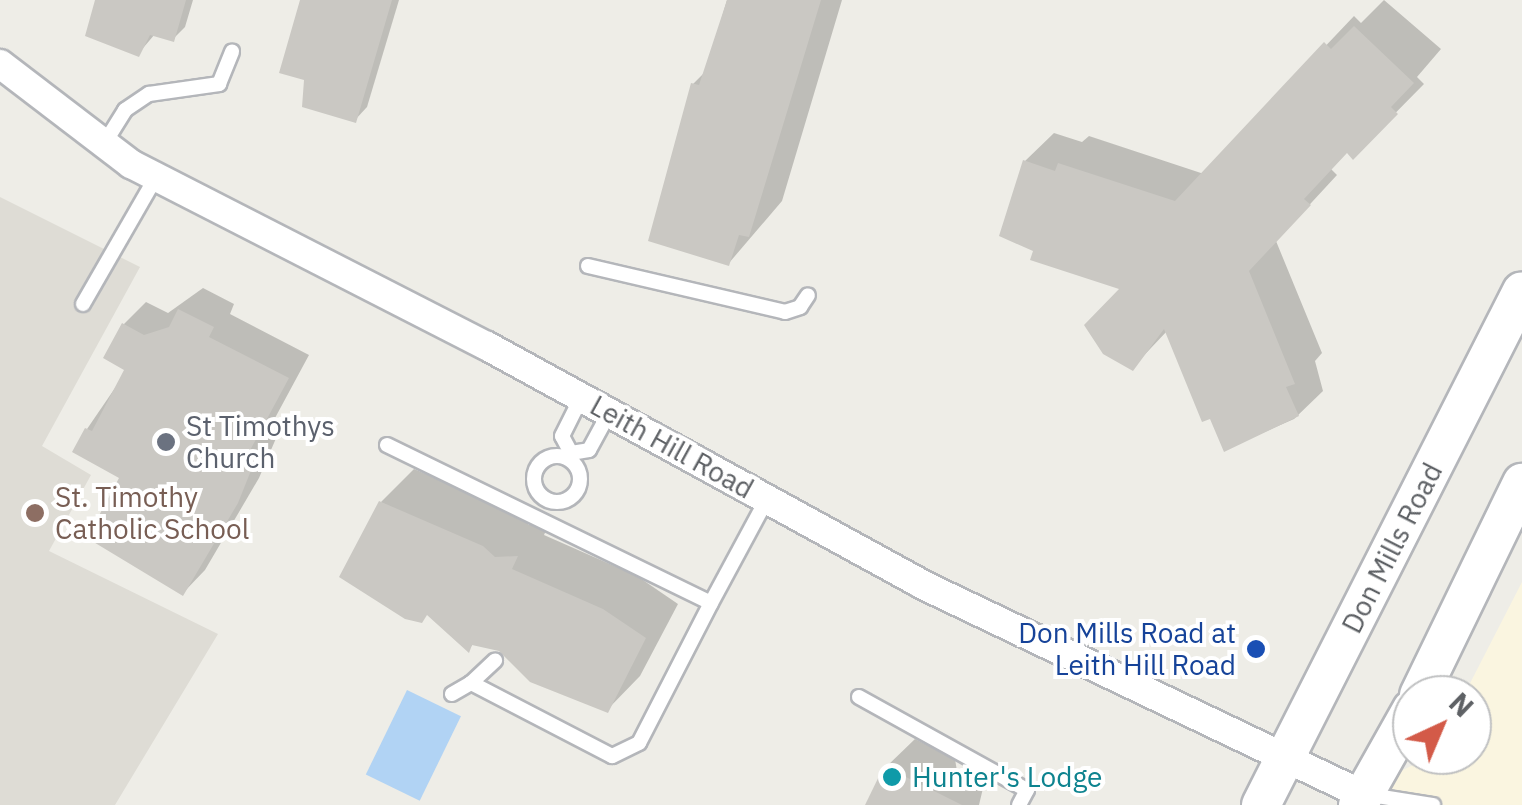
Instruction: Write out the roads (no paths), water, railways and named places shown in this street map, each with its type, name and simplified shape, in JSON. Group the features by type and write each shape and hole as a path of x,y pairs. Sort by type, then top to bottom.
{"main road":[{"name":"Don Mills Road","path":"1261,805 1522,291"},
{"path":"1429,675 1522,483"},
{"path":"1365,801 1392,748"}],"street":[{"name":"Leith Hill Road","path":"0,64 104,144 156,177 582,398 922,584 1365,801"}],"lane":[{"path":"104,144 126,110 148,94 219,84 232,52"},
{"path":"83,304 156,177"},
{"path":"588,266 784,312 800,307 808,295"},
{"path":"582,398 562,436 569,456 580,475 578,489 561,502 546,499 534,481 538,466 551,458 569,456 589,450 609,413"},
{"path":"387,445 711,603"},
{"path":"538,516 546,499"},
{"path":"471,682 612,756 639,743 767,499"},
{"path":"452,694 495,661"},
{"path":"859,697 1027,790 1020,805"},
{"path":"1365,801 1433,805"}],"water":[{"path":"407,690 461,716 420,801 366,774"}],"place":[{"name":"St Timothys Church","path":"166,442"},
{"name":"St. Timothy Catholic School","path":"35,513"},
{"name":"Don Mills Road at Leith Hill Road","path":"1256,649"},
{"name":"Hunter's Lodge","path":"892,777"}]}
